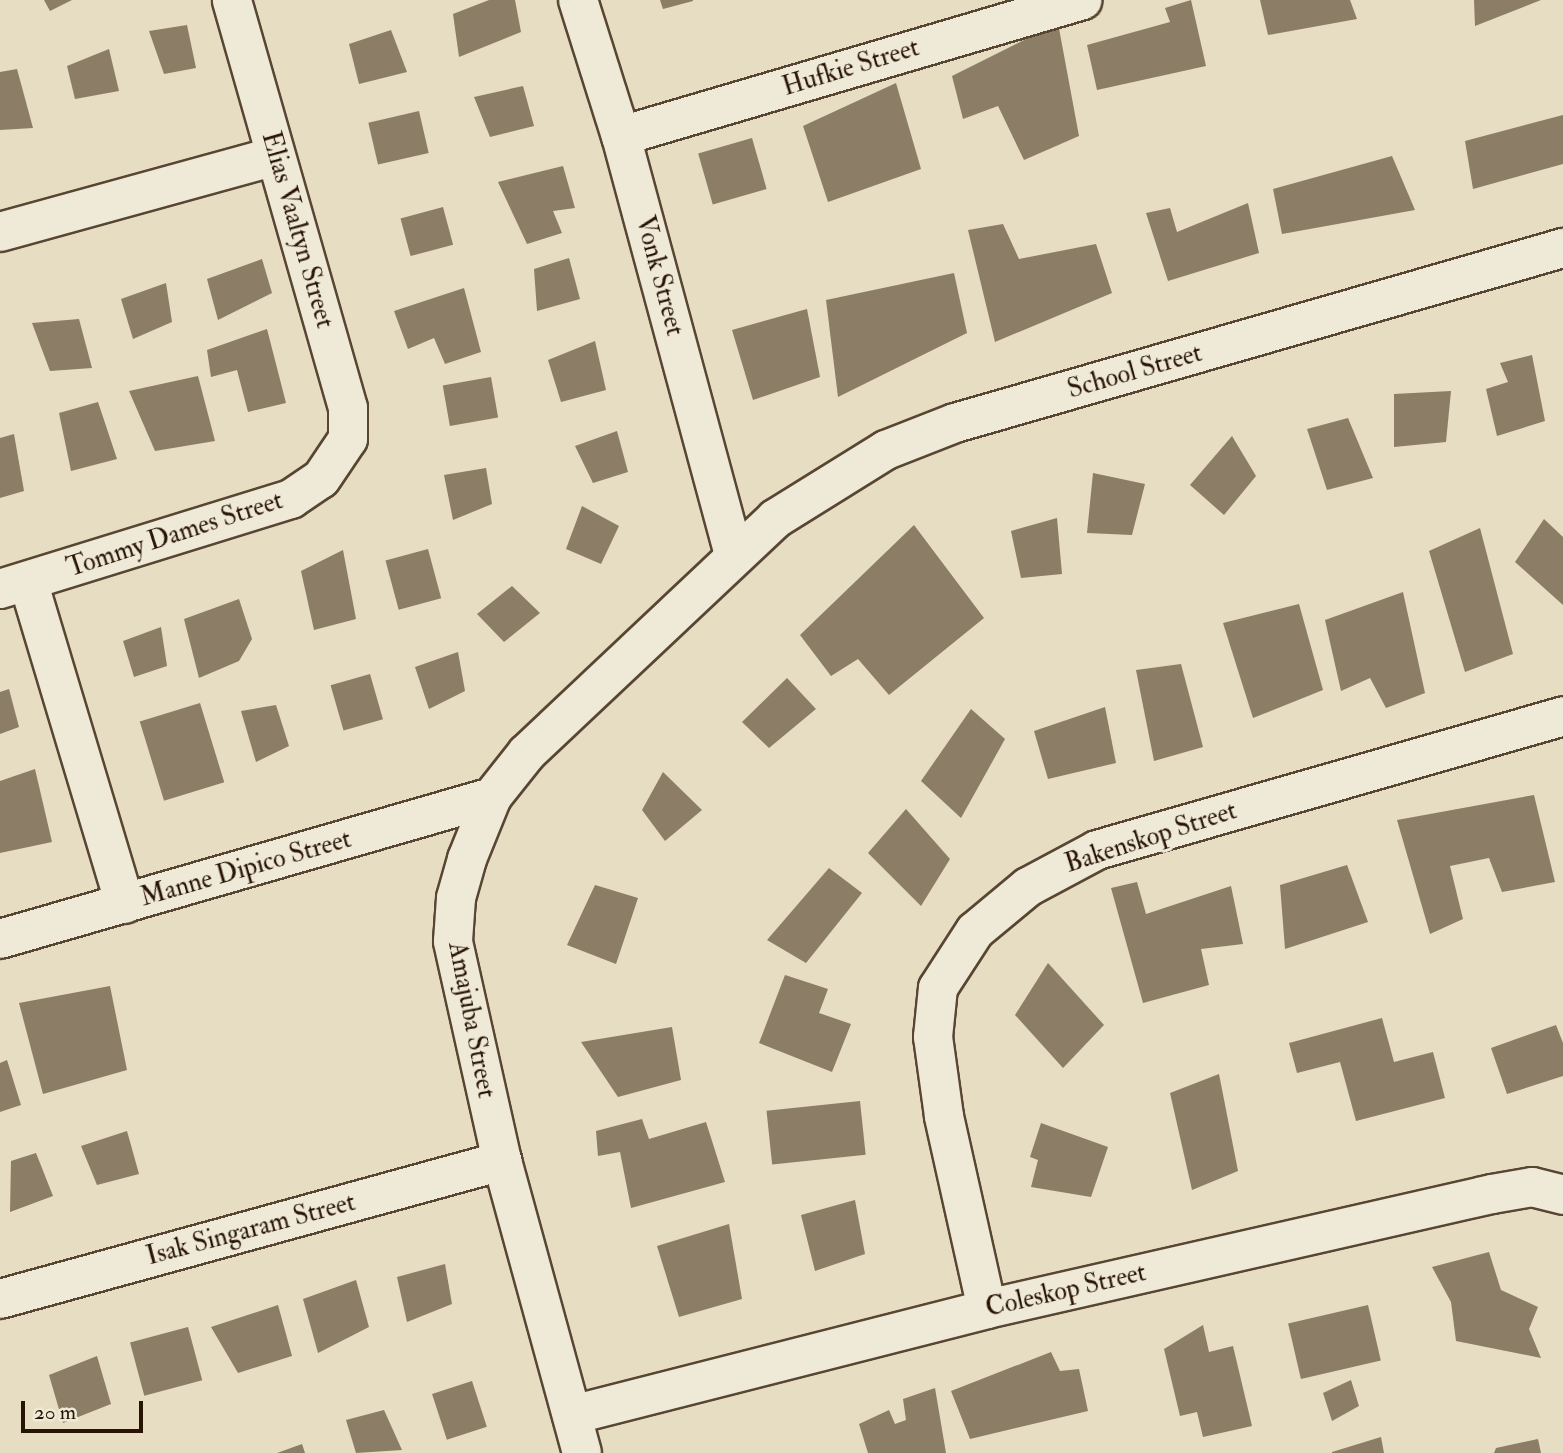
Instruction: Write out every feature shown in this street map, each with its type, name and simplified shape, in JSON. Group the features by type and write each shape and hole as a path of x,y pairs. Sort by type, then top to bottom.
{"street":[{"name":"Elias Vaaltyn Street","path":"232,0 348,408 348,439 338,460"},
{"name":"Vonk Street","path":"578,0 621,136 734,554"},
{"name":"Hufkie Street","path":"621,136 1082,0"},
{"path":"0,232 275,156"},
{"name":"School Street","path":"734,554 834,480 920,435 1563,248"},
{"name":"Tommy Dames Street","path":"14,585 291,499 321,479 338,460"},
{"name":"Amajuba Street","path":"582,1453 502,1161 453,941 456,898 492,797 527,753 734,554"},
{"path":"14,585 125,904"},
{"name":"Bakenskop Street","path":"987,1309 944,1116 933,1037 938,988 975,931 1028,887 1097,850 1563,716"},
{"name":"Manne Dipico Street","path":"0,939 492,797"},
{"name":"Isak Singaram Street","path":"3,1303 502,1161"},
{"name":"Coleskop Street","path":"572,1415 987,1309 1492,1194 1532,1187 1563,1195"}],"building":[{"path":"44,0 72,0 50,11"},
{"path":"489,0 515,0 521,32 459,57 453,14"},
{"path":"660,0 693,0 693,1 663,9"},
{"path":"1191,0 1206,66 1097,90 1087,45 1170,22 1165,8"},
{"path":"1260,0 1350,0 1357,19 1268,35"},
{"path":"1474,0 1541,0 1475,26"},
{"path":"1058,23 1079,136 1024,160 998,106 963,119 952,76"},
{"path":"187,25 196,68 164,74 149,31"},
{"path":"391,30 407,72 359,84 349,44"},
{"path":"109,49 119,91 75,99 67,66"},
{"path":"17,69 33,128 0,130 0,72"},
{"path":"896,83 921,169 828,202 803,126"},
{"path":"523,86 534,126 490,137 474,97"},
{"path":"419,111 429,153 378,165 368,123"},
{"path":"1563,115 1563,164 1473,189 1465,141"},
{"path":"752,138 767,189 713,204 698,153"},
{"path":"1392,156 1415,210 1282,234 1273,189"},
{"path":"563,166 575,208 553,211 562,233 527,244 498,182"},
{"path":"1248,203 1259,253 1168,281 1146,213 1170,208 1177,232"},
{"path":"443,207 453,245 411,256 400,218"},
{"path":"1003,224 1019,259 1096,244 1112,293 995,342 968,230"},
{"path":"569,258 580,299 537,311 534,269"},
{"path":"262,259 272,293 218,320 207,279"},
{"path":"954,273 967,333 838,397 826,300"},
{"path":"166,283 172,322 133,339 121,299"},
{"path":"464,288 481,352 445,364 434,338 408,349 394,311"},
{"path":"807,309 820,377 753,400 732,330"},
{"path":"79,319 92,368 50,371 32,323"},
{"path":"267,329 286,403 248,412 237,370 211,377 207,350"},
{"path":"595,341 606,390 561,402 548,360"},
{"path":"1532,355 1545,421 1497,436 1486,389 1508,382 1500,363"},
{"path":"198,376 215,441 155,451 129,391"},
{"path":"491,377 498,417 450,426 443,386"},
{"path":"1451,391 1446,442 1394,447 1394,394"},
{"path":"98,402 117,459 71,471 59,413"},
{"path":"1348,418 1373,478 1327,490 1307,429"},
{"path":"617,431 628,472 593,483 575,446"},
{"path":"14,434 24,491 0,498 0,438"},
{"path":"1232,436 1256,476 1224,515 1190,485"},
{"path":"486,468 492,504 453,520 444,475"},
{"path":"1093,473 1145,484 1132,535 1087,533"},
{"path":"582,506 619,526 601,564 566,549"},
{"path":"1057,518 1062,574 1021,578 1011,531"},
{"path":"1544,519 1563,537 1563,605 1515,562"},
{"path":"914,525 984,618 889,695 858,659 831,676 800,635"},
{"path":"1480,528 1513,654 1465,672 1429,551"},
{"path":"428,549 441,598 399,610 385,560"},
{"path":"343,550 356,619 314,630 301,571"},
{"path":"512,586 540,613 504,642 477,614"},
{"path":"1403,592 1425,693 1386,708 1370,678 1341,691 1325,620"},
{"path":"239,599 252,639 239,661 199,678 184,619"},
{"path":"1299,604 1323,690 1253,718 1223,623"},
{"path":"161,627 167,666 134,677 123,641"},
{"path":"458,652 465,691 429,709 415,667"},
{"path":"1181,664 1203,747 1154,761 1136,670"},
{"path":"370,674 383,719 344,730 331,685"},
{"path":"787,678 816,709 769,748 742,722"},
{"path":"9,689 19,727 0,734 0,692"},
{"path":"200,703 224,782 164,801 140,721"},
{"path":"276,705 289,746 256,762 241,711"},
{"path":"1105,707 1116,763 1048,779 1034,731"},
{"path":"971,709 1005,739 961,818 921,781"},
{"path":"35,769 52,842 0,853 0,781"},
{"path":"663,772 702,810 665,841 642,810"},
{"path":"1534,795 1555,882 1502,892 1489,858 1450,866 1463,919 1430,934 1397,820"},
{"path":"906,809 950,859 921,906 868,853"},
{"path":"1347,865 1368,922 1285,949 1280,885"},
{"path":"829,868 862,893 806,963 767,940"},
{"path":"1137,882 1146,914 1231,886 1243,944 1201,949 1209,985 1143,1003 1111,888"},
{"path":"595,885 638,898 616,964 567,945"},
{"path":"1048,963 1104,1025 1063,1068 1015,1015"},
{"path":"785,975 828,989 819,1013 851,1024 832,1072 759,1043"},
{"path":"110,986 127,1070 43,1094 19,1003"},
{"path":"1382,1018 1394,1062 1433,1052 1445,1098 1356,1121 1340,1062 1297,1073 1289,1043"},
{"path":"1556,1025 1563,1043 1563,1076 1507,1094 1491,1048"},
{"path":"672,1027 681,1080 618,1097 581,1042"},
{"path":"7,1060 21,1105 0,1112 0,1063"},
{"path":"1219,1074 1238,1171 1192,1190 1170,1093"},
{"path":"860,1101 866,1155 772,1165 767,1111"},
{"path":"642,1119 649,1139 706,1122 725,1182 631,1208 620,1152 598,1156 596,1131"},
{"path":"1041,1123 1108,1147 1091,1197 1031,1187 1038,1160 1030,1157"},
{"path":"127,1131 139,1174 97,1185 81,1146"},
{"path":"36,1153 53,1196 10,1212 11,1161"},
{"path":"855,1200 865,1254 815,1271 801,1215"},
{"path":"729,1224 742,1299 679,1317 657,1246"},
{"path":"1489,1252 1501,1290 1538,1307 1529,1329 1541,1358 1456,1341 1451,1302 1432,1267"},
{"path":"445,1264 452,1304 407,1322 397,1277"},
{"path":"356,1280 369,1327 318,1353 303,1299"},
{"path":"278,1305 292,1356 238,1373 211,1327"},
{"path":"1368,1305 1381,1361 1301,1379 1288,1323"},
{"path":"1203,1325 1209,1352 1233,1346 1252,1426 1203,1437 1197,1412 1180,1416 1164,1349"},
{"path":"188,1327 202,1380 144,1396 130,1343"},
{"path":"1051,1352 1060,1371 1079,1369 1088,1411 970,1439 951,1391"},
{"path":"97,1356 111,1404 63,1423 49,1375"},
{"path":"1351,1380 1359,1406 1332,1421 1323,1393"},
{"path":"472,1381 487,1427 447,1440 432,1394"},
{"path":"935,1388 946,1453 868,1453 859,1424 889,1410 895,1424 906,1420 903,1399"},
{"path":"384,1410 402,1450 356,1453 346,1420"},
{"path":"1381,1437 1384,1453 1332,1453 1332,1452"},
{"path":"1538,1439 1541,1453 1494,1453 1496,1448"},
{"path":"302,1444 305,1453 277,1453"}]}
